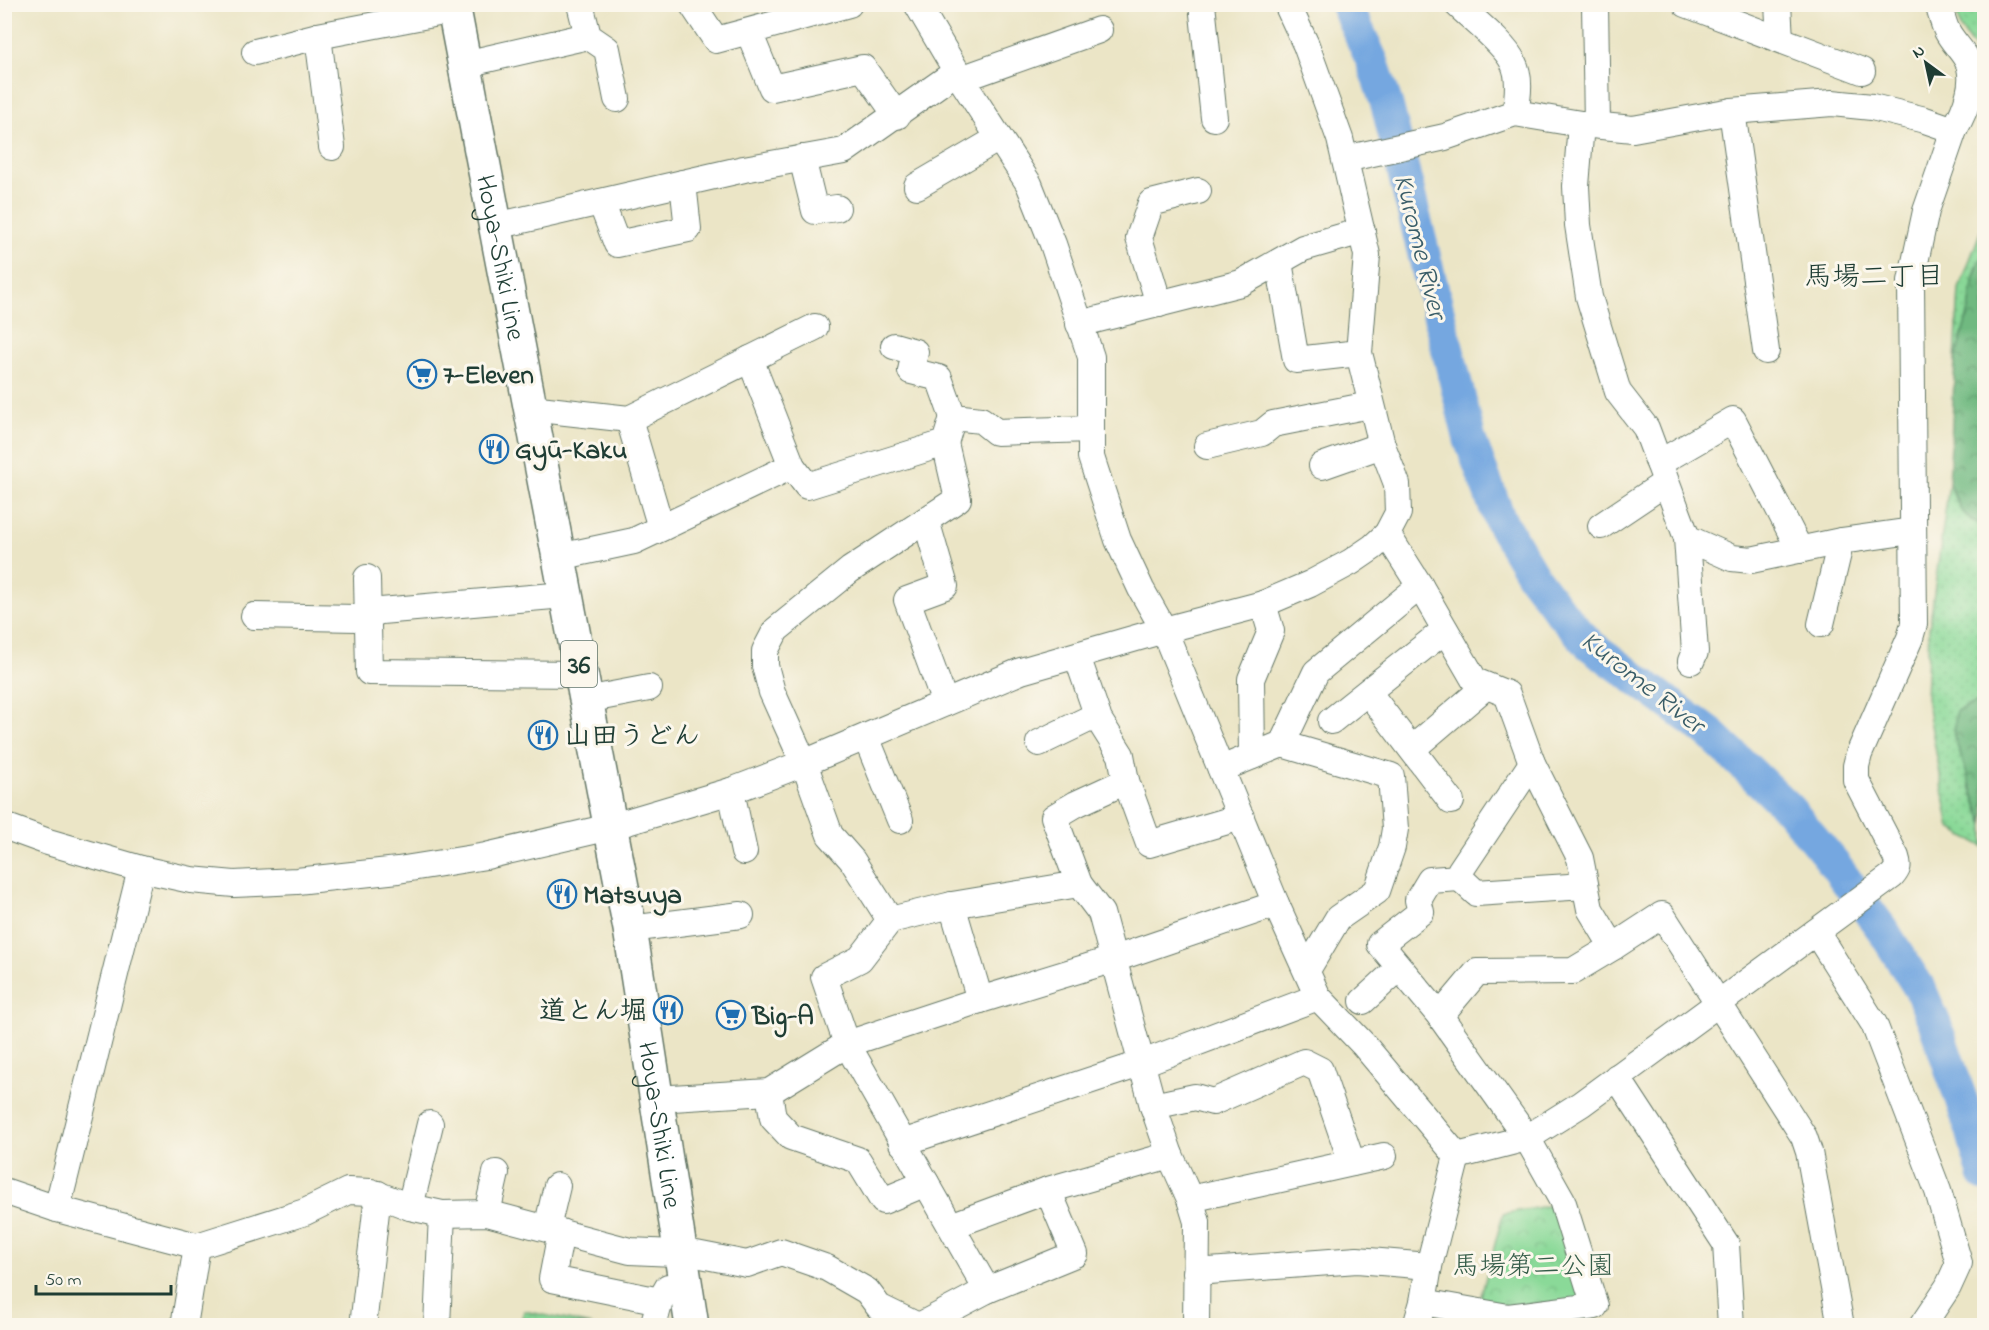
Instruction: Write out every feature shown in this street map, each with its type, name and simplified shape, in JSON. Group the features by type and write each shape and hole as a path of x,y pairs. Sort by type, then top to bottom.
{"main road":[{"name":"Hoya-Shiki Line","path":"454,7 630,929 692,1326"}],"street":[{"path":"580,4 588,36 607,49 617,99"},
{"path":"692,4 716,40 849,4"},
{"path":"917,4 958,76 1029,184 1053,244 1091,357 1091,456 1118,540 1141,589 1164,630 1276,904 1318,997 1363,1044 1457,1156"},
{"path":"1202,4 1214,118"},
{"path":"4,826 48,842 141,869 191,880 234,884 398,870 486,856 610,827 731,791 804,763 1021,671 1263,604 1310,584 1351,562 1387,534 1398,513 1397,484 1370,405 1359,353 1367,255 1351,158 1340,139 1306,45 1287,4"},
{"path":"1457,4 1508,53 1515,63 1519,91 1515,113"},
{"path":"1595,4 1589,125 1576,186 1578,225 1589,297 1618,392 1646,428 1687,538 1695,652 1691,661"},
{"path":"1686,4 1862,71"},
{"path":"1778,4 1780,39"},
{"path":"1457,1156 1527,1138 1581,1104 1892,876 1897,869 1899,864 1896,857 1867,804 1855,774 1859,754 1914,624 1911,281 1926,210 1954,130 1962,116 1969,93 1971,74 1968,60 1947,32 1938,4"},
{"path":"255,52 454,7"},
{"path":"496,226 744,169 844,151 958,76 1098,30"},
{"path":"749,32 772,88 863,68 897,116"},
{"path":"318,36 332,147"},
{"path":"465,64 588,36"},
{"path":"1351,158 1441,138 1515,113 1589,125 1633,129 1732,111 1832,103 1872,107 1954,130"},
{"path":"1732,111 1766,351"},
{"path":"916,185 999,138"},
{"path":"802,158 815,211 837,208"},
{"path":"601,202 617,244 688,229 683,183"},
{"path":"1159,304 1139,238 1151,203 1198,190"},
{"path":"1079,324 1241,283 1303,248 1362,231"},
{"path":"1279,262 1296,360 1359,353"},
{"path":"530,408 629,418 815,327"},
{"path":"890,920 852,860 830,835 804,763 772,692 765,666 765,651 776,630 850,570 958,499 945,443 953,417 939,378 911,371 915,352 894,346"},
{"path":"750,359 792,466 807,486 945,443"},
{"path":"1207,446 1262,433 1273,424 1370,405"},
{"path":"953,417 981,420 996,432 1091,429"},
{"path":"629,418 661,528"},
{"path":"1601,526 1662,473 1733,420 1800,550"},
{"path":"1322,466 1382,445"},
{"path":"559,557 634,541 792,466"},
{"path":"926,519 945,586 907,600 945,703"},
{"path":"1687,538 1732,558 1751,560 1841,541 1912,531"},
{"path":"1387,534 1475,681 1507,694 1532,763 1580,858 1590,909 1613,947"},
{"path":"1821,624 1841,541"},
{"path":"367,578 369,672 584,687 649,688"},
{"path":"1281,744 1316,672 1420,586"},
{"path":"254,616 357,618 381,611 565,595"},
{"path":"1252,756 1251,679 1271,631 1263,604"},
{"path":"1331,721 1445,630"},
{"path":"1077,656 1097,715 1121,755 1126,781 1149,844 1241,817"},
{"path":"1412,749 1486,686"},
{"path":"1368,692 1451,801"},
{"path":"1040,743 1097,715"},
{"path":"866,736 900,820"},
{"path":"1221,769 1281,744 1391,776 1395,829 1392,847 1377,891 1338,918 1307,970"},
{"path":"1460,878 1460,871 1532,763"},
{"path":"1126,781 1054,817 1079,884 1101,913 1153,1106 1197,1222 1196,1326"},
{"path":"731,791 744,852"},
{"path":"57,1209 141,869"},
{"path":"1457,1156 1419,1314 1508,1317 1600,1316 1562,1200 1527,1138 1440,1016 1380,944 1420,912 1419,900 1430,879 1460,878 1476,893 1585,885"},
{"path":"987,1290 847,1044 824,977 860,959 890,920 952,905 1079,884"},
{"path":"656,1099 769,1092 847,1044 1114,959 1276,904"},
{"path":"952,905 981,1000"},
{"path":"630,929 741,915"},
{"path":"1440,1016 1477,972 1573,970 1662,915 1807,1144 1841,1326"},
{"path":"1819,930 1874,1024 1938,1191 1959,1263 1948,1287 1922,1326"},
{"path":"1363,1001 1400,968"},
{"path":"902,1143 1140,1064 1318,997"},
{"path":"1153,1106 1195,1097 1213,1102 1304,1062 1320,1070 1352,1163"},
{"path":"1617,1077 1726,1244 1731,1326"},
{"path":"769,1092 773,1118 791,1137 858,1160 883,1201 926,1183"},
{"path":"410,1207 430,1124"},
{"path":"951,1226 1048,1190 1170,1155"},
{"path":"1190,1199 1384,1156"},
{"path":"487,1213 496,1173"},
{"path":"556,1186 552,1279 660,1301"},
{"path":"4,1191 57,1209 197,1246 305,1212 348,1191 371,1192 410,1207 442,1214 487,1213 630,1251 666,1254 682,1264 747,1263 782,1252 827,1268 867,1291 879,1306 919,1326 987,1290 1075,1254 1048,1190"},
{"path":"363,1326 378,1194"},
{"path":"437,1326 442,1214"},
{"path":"184,1326 197,1246"},
{"path":"1196,1272 1357,1260 1429,1266"},
{"path":"653,1326 660,1301 682,1264"}],"green space":[{"path":"1955,5 1974,5 1984,16 1984,62 1960,28"},
{"path":"1984,222 1984,256 1975,274 1968,316 1955,360 1959,289"},
{"path":"1984,256 1984,523 1981,524 1971,520 1962,511 1949,484 1955,360 1969,310 1974,277"},
{"path":"1949,484 1957,503 1981,524 1984,523 1984,700 1967,706 1970,786 1984,825 1984,847 1950,828 1926,698 1929,629"},
{"path":"1984,700 1984,825 1954,736 1956,711"},
{"name":"馬場第二公園","path":"1557,1204 1590,1302 1478,1307 1503,1214"},
{"path":"524,1311 591,1325 520,1325"}],"waterway":[{"name":"Kurome River","path":"1346,4 1372,61 1387,105 1470,440 1500,520 1533,576 1561,613 1590,645 1711,734 1789,809 1828,856 1882,929 1920,989 1935,1024 1972,1131 1984,1175"}],"place":[{"name":"7-Eleven","path":"422,374"},
{"name":"Gyū-Kaku","path":"494,449"},
{"name":"山田うどん","path":"543,735"},
{"name":"Matsuya","path":"562,894"},
{"name":"道とん堀","path":"668,1010"},
{"name":"Big-A","path":"731,1015"}],"district":[{"name":"馬場二丁目","path":"1874,275"}]}
